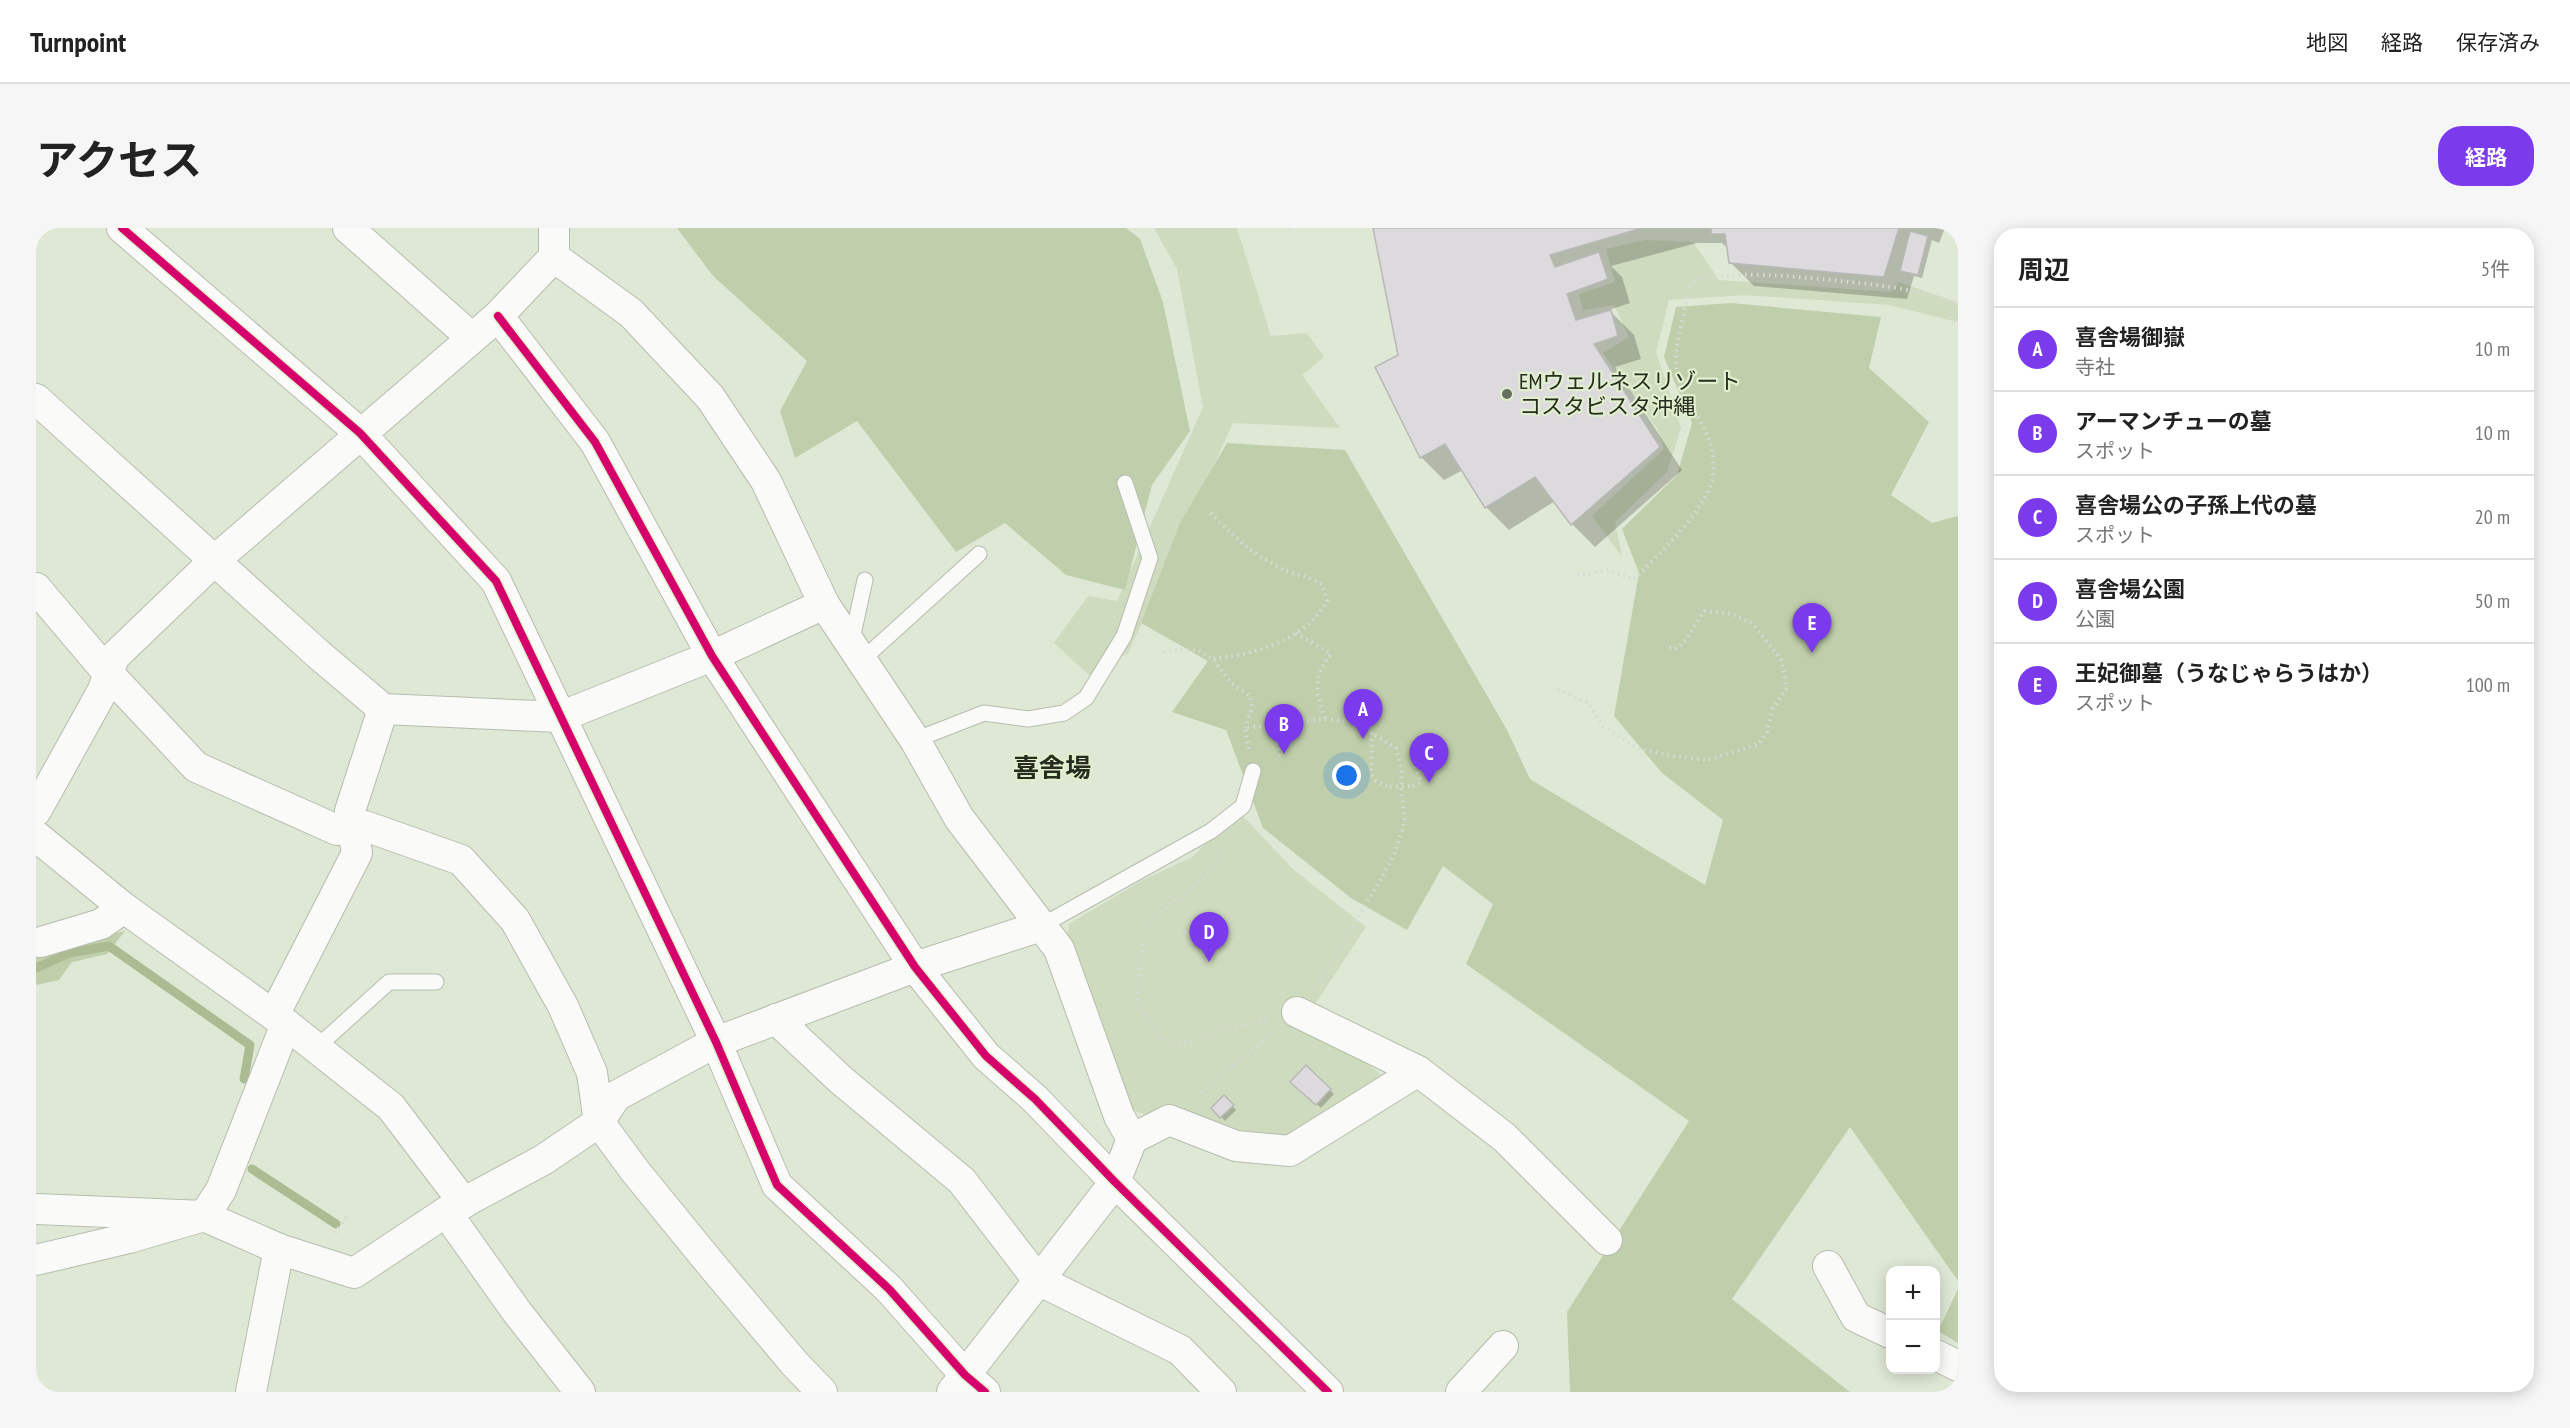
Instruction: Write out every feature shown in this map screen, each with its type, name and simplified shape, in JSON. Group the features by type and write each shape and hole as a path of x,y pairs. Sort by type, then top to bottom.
{"street":[{"path":"122,228 360,433 496,581 716,1042 777,1185 889,1289 967,1386 1038,1280 1115,1182 1132,1138 1169,1120 1236,1146 1290,1150 1418,1071"},
{"path":"348,228 472,338"},
{"path":"36,811 103,690 114,657 215,560 498,316 554,242 631,313 710,397 766,481 824,604 915,740 959,818 1059,949 1119,1116 1132,1138"},
{"path":"498,316 595,442 712,656 915,967 986,1056 1035,1099 1115,1182 1328,1392"},
{"path":"36,399 382,709 560,717 712,656 824,604"},
{"path":"36,588 108,673 196,767 337,830 365,826 461,860 515,920 563,1006 592,1073 599,1122 635,1172 710,1263 795,1364 822,1392"},
{"path":"36,1260 129,1238 204,1216 221,1190 280,1019 357,853 350,811 382,709"},
{"path":"36,836 124,908 280,1019 391,1107 517,1312 580,1392"},
{"path":"40,942 101,924 124,908"},
{"path":"36,1209 204,1216 279,1249 354,1273 455,1208 543,1160 599,1122 616,1096 716,1042 915,967 1041,926"},
{"path":"776,1019 841,1080 962,1181 1038,1280 1180,1350 1221,1392"},
{"path":"1287,1021 1418,1071 1504,1137 1607,1240"},
{"path":"251,1392 279,1249"},
{"path":"1828,1266 1856,1317 1886,1331"},
{"path":"1461,1392 1503,1346"},
{"path":"1940,1357 1958,1366"}],"lane":[{"path":"915,740 984,713 1028,719 1064,713 1086,698 1124,636 1150,558 1125,483"},
{"path":"856,652 979,554"},
{"path":"856,652 865,580"},
{"path":"1041,926 1210,831 1243,806 1253,771"},
{"path":"316,1048 389,982 436,982"}],"path":[{"path":"1577,574 1610,570 1633,580 1696,510 1712,480 1712,448 1704,427 1678,379 1674,352 1687,291 1694,279 1722,274 1794,276 1918,292 1957,303 1948,315 1958,323"},
{"path":"1211,513 1244,544 1282,569 1306,576 1322,584 1327,601 1319,616 1278,644 1238,656 1213,659"},
{"path":"1558,690 1587,702 1603,726 1637,748 1671,756 1708,760 1759,744 1767,732 1773,708 1787,688 1781,659 1753,624 1732,614 1705,611 1694,624 1685,644 1675,649 1666,646"},
{"path":"1296,633 1331,654 1320,668 1316,694 1325,719"},
{"path":"1163,651 1198,650 1213,659 1230,682 1250,696 1252,708 1245,728 1253,771"},
{"path":"1245,728 1325,719 1352,721 1396,748 1402,773 1401,792 1405,821 1394,856 1361,914"},
{"path":"1271,726 1277,739 1280,758"},
{"path":"1372,733 1371,773 1376,781 1390,786 1413,786 1421,782 1412,755"},
{"path":"1217,825 1221,843 1216,867 1144,926 1137,1002 1159,1036 1175,1045 1194,1042 1227,1028 1265,1021 1287,1021"}],"green space":[{"path":"677,228 1126,228 1140,239 1163,302 1190,431 1152,485 1125,590 1066,575 1005,523 956,552 857,421 795,458 780,411 807,361 713,276"},
{"path":"1154,228 1237,228 1271,336 1307,333 1324,357 1302,375 1340,428 1233,423 1128,653 1089,675 1054,643 1088,596 1117,601 1203,407 1177,269"},
{"path":"1645,240 1693,242 1719,280 1891,292 1899,282 1958,303 1958,322 1889,305 1744,295 1669,300 1656,352 1681,428 1667,472 1615,522 1622,557 1592,516 1664,449 1657,428 1603,353 1629,337 1614,305 1583,310 1579,294 1615,282 1606,249"},
{"path":"1731,303 1881,317 1869,368 1929,422 1891,495 1932,523 1958,516 1958,1281 1850,1127 1732,1299 1850,1392 1570,1392 1567,1312 1689,1121 1466,964 1493,904 1443,866 1407,930 1351,898 1263,828 1226,730 1172,712 1208,661 1141,623 1180,523 1227,443 1345,450 1507,730 1530,779 1705,885 1723,820 1662,773 1614,716 1639,573 1622,529 1677,475 1692,423 1664,357 1676,307"},
{"path":"1239,812 1294,870 1366,927 1308,1015 1381,1075 1285,1140 1150,1116 1133,1110 1067,941 1069,924 1141,881 1192,857"},
{"path":"125,931 107,954 72,962 59,980 36,985 36,952"},
{"path":"1958,1289 1958,1343 1940,1332 1940,1327"}],"building":[{"name":"EMウェルネスリゾート コスタビスタ沖縄","path":"1373,228 1642,228 1550,255 1555,267 1599,252 1608,279 1567,294 1576,320 1611,310 1618,336 1594,344 1660,447 1571,525 1535,477 1485,508 1445,444 1420,458 1375,367 1398,355"},
{"path":"1711,228 1899,228 1884,277 1729,263 1725,234 1711,234"},
{"path":"1910,231 1928,236 1918,275 1900,271"},
{"path":"1306,1065 1331,1089 1316,1105 1290,1082"},
{"path":"1224,1095 1234,1105 1220,1118 1211,1108"}],"waterway":[{"path":"36,968 70,953 109,946 250,1045 244,1079"},
{"path":"252,1169 336,1224"}],"cycle path":[{"path":"122,228 360,433 496,581 716,1042 777,1185 889,1289 965,1375 985,1392"},
{"path":"498,316 595,442 712,656 915,967 986,1056 1035,1099 1115,1182 1328,1392"}],"place":[{"name":"EMウェルネスリゾート コスタビスタ沖縄","path":"1507,394"},
{"name":"王妃御墓（うなじゃらうはか）","path":"1812,653"},
{"name":"喜舎場御嶽","path":"1363,739"},
{"name":"アーマンチューの墓","path":"1284,754"},
{"name":"喜舎場公の子孫上代の墓","path":"1429,783"},
{"name":"喜舎場公園","path":"1209,962"}],"district":[{"name":"喜舎場","path":"1052,767"}]}
